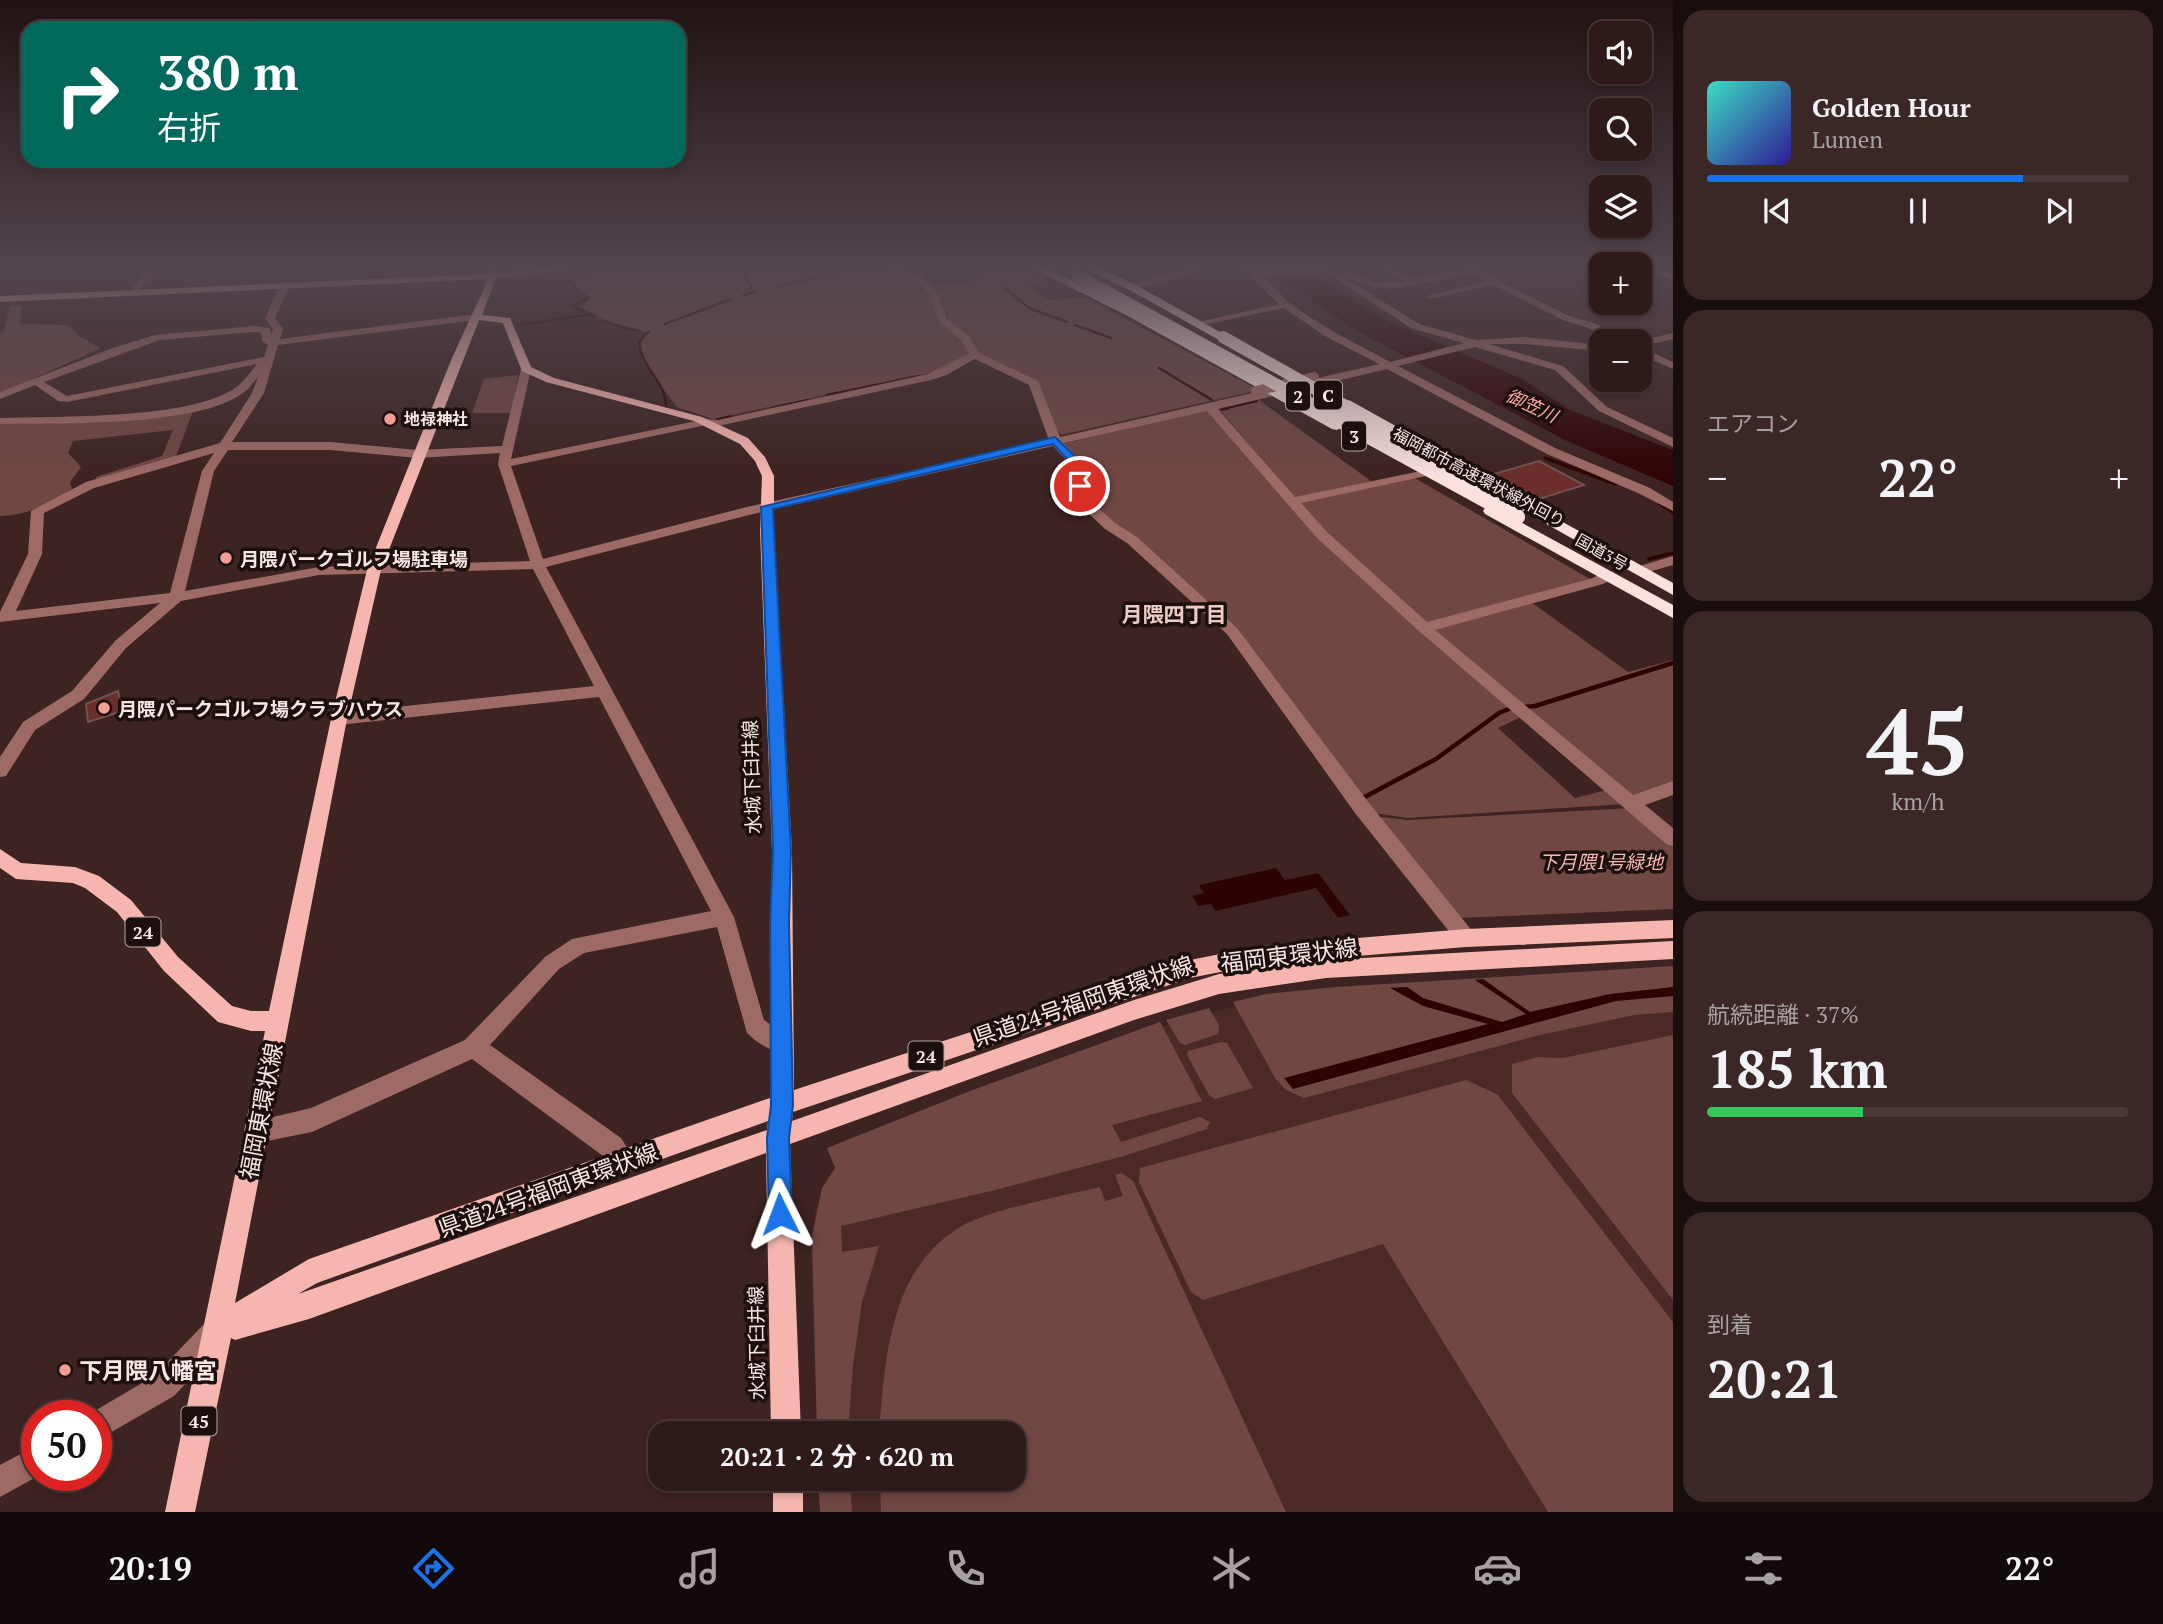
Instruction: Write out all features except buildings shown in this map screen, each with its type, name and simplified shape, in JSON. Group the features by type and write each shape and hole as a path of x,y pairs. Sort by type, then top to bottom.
{"highway":[{"name":"国道3号","path":"1173,337 1673,612"},
{"name":"福岡都市高速環状線外回り","path":"1174,337 1348,431 1522,515 1673,604"},
{"name":"C","path":"1218,337 1258,356 1522,515 1673,591"},
{"name":"国道3号","path":"1225,337 1311,381 1673,591"}],"main road":[{"path":"279,1021 339,719 374,570 418,454 468,337"},
{"path":"513,337 526,369"},
{"name":"水城下臼井線","path":"526,369 550,380 706,422 744,441 755,451 768,476 767,507 780,781 782,1105 778,1138 786,1421"},
{"name":"福岡東環状線","path":"0,857 16,871 75,876 92,882 124,906 171,964 226,1015 251,1021 279,1021 218,1330"},
{"name":"福岡東環状線","path":"218,1330 309,1272 782,1105 1190,969 1261,955 1466,938 1673,929"},
{"name":"県道24号福岡東環状線","path":"218,1330 309,1305 1134,1010 1219,984 1326,969 1673,950"},
{"name":"45","path":"180,1512 218,1330"},
{"path":"788,1491 788,1512"}],"street":[{"path":"0,396 117,350 164,337"},
{"path":"267,337 267,341 273,343 323,337"},
{"path":"0,771 29,726 78,695 121,644 176,597 208,471 258,393 275,337"},
{"path":"964,337 975,355 1034,383 1055,440 1075,462 1082,493 1092,509 1110,526 1132,540 1232,631 1362,808 1466,938"},
{"path":"1334,337 1551,451 1645,491 1673,508"},
{"path":"1451,337 1559,368 1604,409 1673,443"},
{"path":"1652,341 1671,337"},
{"path":"1256,391 1506,339 1589,347"},
{"path":"504,464 706,422 718,423 931,377 975,355"},
{"path":"1652,356 1673,366"},
{"path":"36,381 62,399 67,399 268,359"},
{"path":"0,421 112,418 191,409 214,403 240,390 268,359"},
{"path":"526,369 504,464 538,565 724,917 755,1026 764,1035 781,1044"},
{"path":"2,617 176,597 290,575 538,565 610,544 1273,392 1311,381"},
{"path":"1209,406 1322,535 1424,628 1673,839"},
{"path":"2,617 35,554 38,511 90,485 223,446 330,446 418,454 508,449"},
{"path":"1293,501 1422,473"},
{"path":"1638,571 1673,560"},
{"path":"1424,628 1598,581 1609,575"},
{"path":"339,719 603,691"},
{"path":"1633,804 1673,788"},
{"path":"257,1131 312,1120 473,1047 552,963 579,945 724,917"},
{"path":"473,1047 495,1060 612,1147 623,1160"},
{"name":"福岡東環状線","path":"112,1417 164,1386 218,1330"},
{"path":"0,1482 21,1470"}],"shaded area":[{"path":"1673,968 1673,1512 820,1512 819,1491 1026,1491 1026,1421 817,1421 811,1255 815,1212 828,1177 889,1128 906,1118 1147,1031 1290,991"}],"green space":[{"path":"0,337 80,337 101,348 0,394"},
{"path":"644,337 962,337 973,355 939,371 713,419 677,407 643,362 641,341"},
{"path":"968,337 1159,337 1259,390 1061,435 1048,418 1038,382 979,354"},
{"path":"518,375 512,413 472,413 484,379"},
{"path":"1259,400 1371,481 1300,498 1293,496 1220,410"},
{"path":"1207,410 1318,537 1521,717 1498,728 1575,798 1607,790 1625,804 1407,818 1368,812 1251,650 1094,509 1061,444"},
{"path":"193,411 175,459 95,482 96,477 162,456 173,430 73,441 68,453 81,467 70,482 72,489 38,508 0,516 0,421"},
{"path":"1413,477 1590,579 1429,623 1424,622 1325,534 1301,505 1302,501"},
{"path":"1531,602 1628,672 1673,660 1673,782 1633,796 1436,633 1435,629"},
{"name":"下月隈1号緑地","path":"1632,808 1673,844 1673,909 1457,918 1377,822 1382,817 1408,820"},
{"path":"1673,966 1673,1012 1634,1015 1540,1035 1304,1098 1286,1090 1275,1078 1233,1002 1266,994 1336,987"},
{"path":"1209,1008 1219,1025 1218,1034 1185,1045 1180,1043 1166,1020"},
{"path":"1160,1022 1202,1101 1112,1125 1121,1142 1200,1117 1210,1122 1207,1129 1124,1156 841,1226 842,1252 879,1246 862,1302 849,1421 817,1421 812,1236 822,1188 835,1168 827,1148 970,1091"},
{"path":"1673,1035 1673,1300 1512,1093 1512,1064 1538,1057 1563,1058"},
{"path":"1221,1042 1227,1043 1253,1088 1215,1099 1209,1095 1187,1055 1188,1051"},
{"path":"1466,1080 1497,1094 1673,1322 1673,1512 1548,1512 1383,1244 1203,1300 1191,1292 1139,1182 1140,1168"},
{"path":"1122,1173 1133,1181 1286,1512 881,1512 880,1491 1026,1491 1026,1421 880,1421 884,1376 895,1318 918,1267 936,1245 960,1227 989,1214 1100,1187 1105,1201 1123,1196 1115,1175"},
{"path":"819,1491 851,1491 852,1512 820,1512"}],"water":[{"name":"御笠川","path":"1368,337 1424,337 1522,379 1570,410 1673,450 1673,486 1567,441"},
{"path":"1276,868 1285,880 1318,873 1350,915 1338,918 1316,888 1216,911 1211,904 1198,906 1192,896 1204,893 1199,885"},
{"path":"1483,979 1530,1012 1610,994 1673,987 1673,996 1616,1001 1293,1089 1284,1078 1488,1024 1423,1006 1390,988 1407,987 1423,998 1502,1022 1526,1014 1475,980"}],"waterway":[{"path":"644,337 639,342 641,351 662,390 666,407"},
{"path":"1107,337 1111,338"},
{"path":"944,376 972,361"},
{"path":"1159,368 1212,400"},
{"path":"827,395 919,376"},
{"path":"773,408 808,400"},
{"path":"1228,408 1222,409 1257,401"},
{"path":"718,420 730,417"},
{"path":"1545,458 1616,484"},
{"path":"1659,503 1673,512"},
{"path":"1649,559 1673,553"},
{"path":"1523,707 1535,706 1673,663"},
{"path":"1361,799 1436,759 1499,713 1514,707"}],"place":[{"name":"地禄神社","path":"390,419"},
{"name":"月隈パークゴルフ場駐車場","path":"226,558"},
{"name":"月隈パークゴルフ場クラブハウス","path":"104,708"},
{"name":"下月隈八幡宮","path":"65,1370"}],"district":[{"name":"月隈四丁目","path":"1174,614"}],"route":[{"path":"780,1214 778,1138 782,1105 779,923 782,850 767,507 1055,440 1075,462 1080,486"}]}
